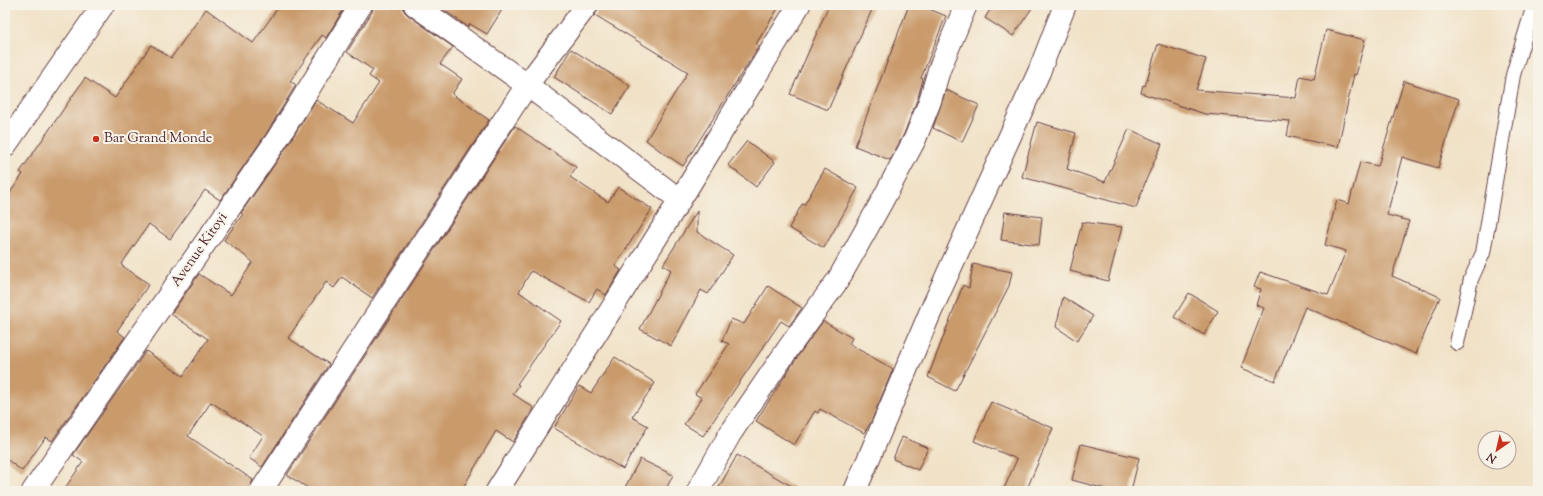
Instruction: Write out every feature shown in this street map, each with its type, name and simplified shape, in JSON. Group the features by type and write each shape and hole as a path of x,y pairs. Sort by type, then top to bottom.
{"street":[{"path":"5,146 103,5"},
{"name":"Avenue Kitoyi","path":"33,491 276,141 361,5"},
{"path":"415,5 528,85 680,200"},
{"path":"261,491 528,85 587,5"},
{"path":"497,491 680,200 799,5"},
{"path":"698,491 730,434 790,346 838,280 871,222 915,139 930,101 939,70 966,5"},
{"path":"855,491 930,313 1039,72 1065,5"}],"lane":[{"path":"1457,343 1471,279 1483,253 1513,76 1534,5"}],"building":[{"path":"280,5 346,5 326,38 322,35 290,81 296,85 266,134 220,200 205,190 170,239 149,224 121,265 149,284 117,331 125,337 52,441 46,437 22,471 5,458 5,200 23,174 20,172 85,78 115,98 151,45 171,58 206,9 253,43"},
{"path":"373,5 403,5 404,11 408,15 453,47 440,64 462,79 452,94 489,120 372,298 342,277 334,288 326,282 288,338 329,364 262,467 249,458 263,436 211,402 188,436 253,480 249,491 63,491 83,462 73,455 146,351 183,376 208,339 171,314 199,274 231,295 253,262 224,240 243,214 241,213 286,148 316,100 353,123 379,83 369,76 373,70 347,52 372,12"},
{"path":"437,5 505,5 487,34 470,24 468,27"},
{"path":"599,5 780,5 756,44 759,46 683,166 646,140 688,72 595,15"},
{"path":"829,5 874,5 828,110 790,94"},
{"path":"909,5 919,5 946,16 921,78 923,79 918,97 904,134 890,160 855,146"},
{"path":"993,5 1034,5 1013,36 985,18"},
{"path":"1326,30 1365,40 1356,75 1354,74 1338,147 1287,136 1290,121 1205,114 1141,93 1143,85 1145,86 1158,44 1206,59 1196,90 1296,98 1300,76 1314,79"},
{"path":"571,49 630,86 612,114 554,77"},
{"path":"1404,81 1459,99 1438,168 1402,157 1387,215 1409,221 1392,276 1440,297 1416,354 1305,307 1275,381 1241,368 1264,308 1256,305 1261,289 1254,287 1260,272 1328,295 1346,251 1325,245 1337,200 1349,204 1360,162 1378,166"},
{"path":"946,90 979,105 962,142 933,128"},
{"path":"1037,122 1076,133 1067,169 1105,182 1129,129 1162,144 1146,180 1136,208 1022,177"},
{"path":"515,126 576,167 570,177 608,202 618,187 652,209 615,266 621,270 606,295 597,289 589,302 531,271 519,292 561,321 517,384 519,385 513,394 534,408 513,442 496,431 461,491 313,491 287,475"},
{"path":"747,141 775,162 756,187 728,165"},
{"path":"825,169 858,188 824,248 789,228 802,204 804,205"},
{"path":"697,211 697,232 733,255 708,294 701,290 671,346 640,329 671,270 663,265"},
{"path":"1005,212 1042,217 1039,245 1001,240"},
{"path":"1082,222 1122,227 1108,281 1070,271"},
{"path":"973,264 1012,272 1009,286 955,391 928,377 963,285 969,288"},
{"path":"768,286 802,308 789,326 781,321 703,436 684,424 702,398 695,394 729,344 722,341 731,319 744,324"},
{"path":"1189,293 1218,311 1204,335 1174,317"},
{"path":"1063,297 1093,316 1077,341 1056,327"},
{"path":"823,321 852,338 849,344 893,369 871,422 864,433 820,409 818,413 815,411 794,445 756,421 800,353"},
{"path":"615,357 655,383 632,417 648,426 623,469 554,428 579,386 591,393"},
{"path":"991,402 1053,428 1026,491 1003,491 1017,459 974,441"},
{"path":"902,437 928,448 918,470 893,459"},
{"path":"1081,444 1139,458 1131,491 1113,491 1072,480"},
{"path":"737,455 800,491 717,491"},
{"path":"640,459 673,475 665,491 623,491"}],"place":[{"name":"Bar Grand Monde","path":"96,139"}]}
